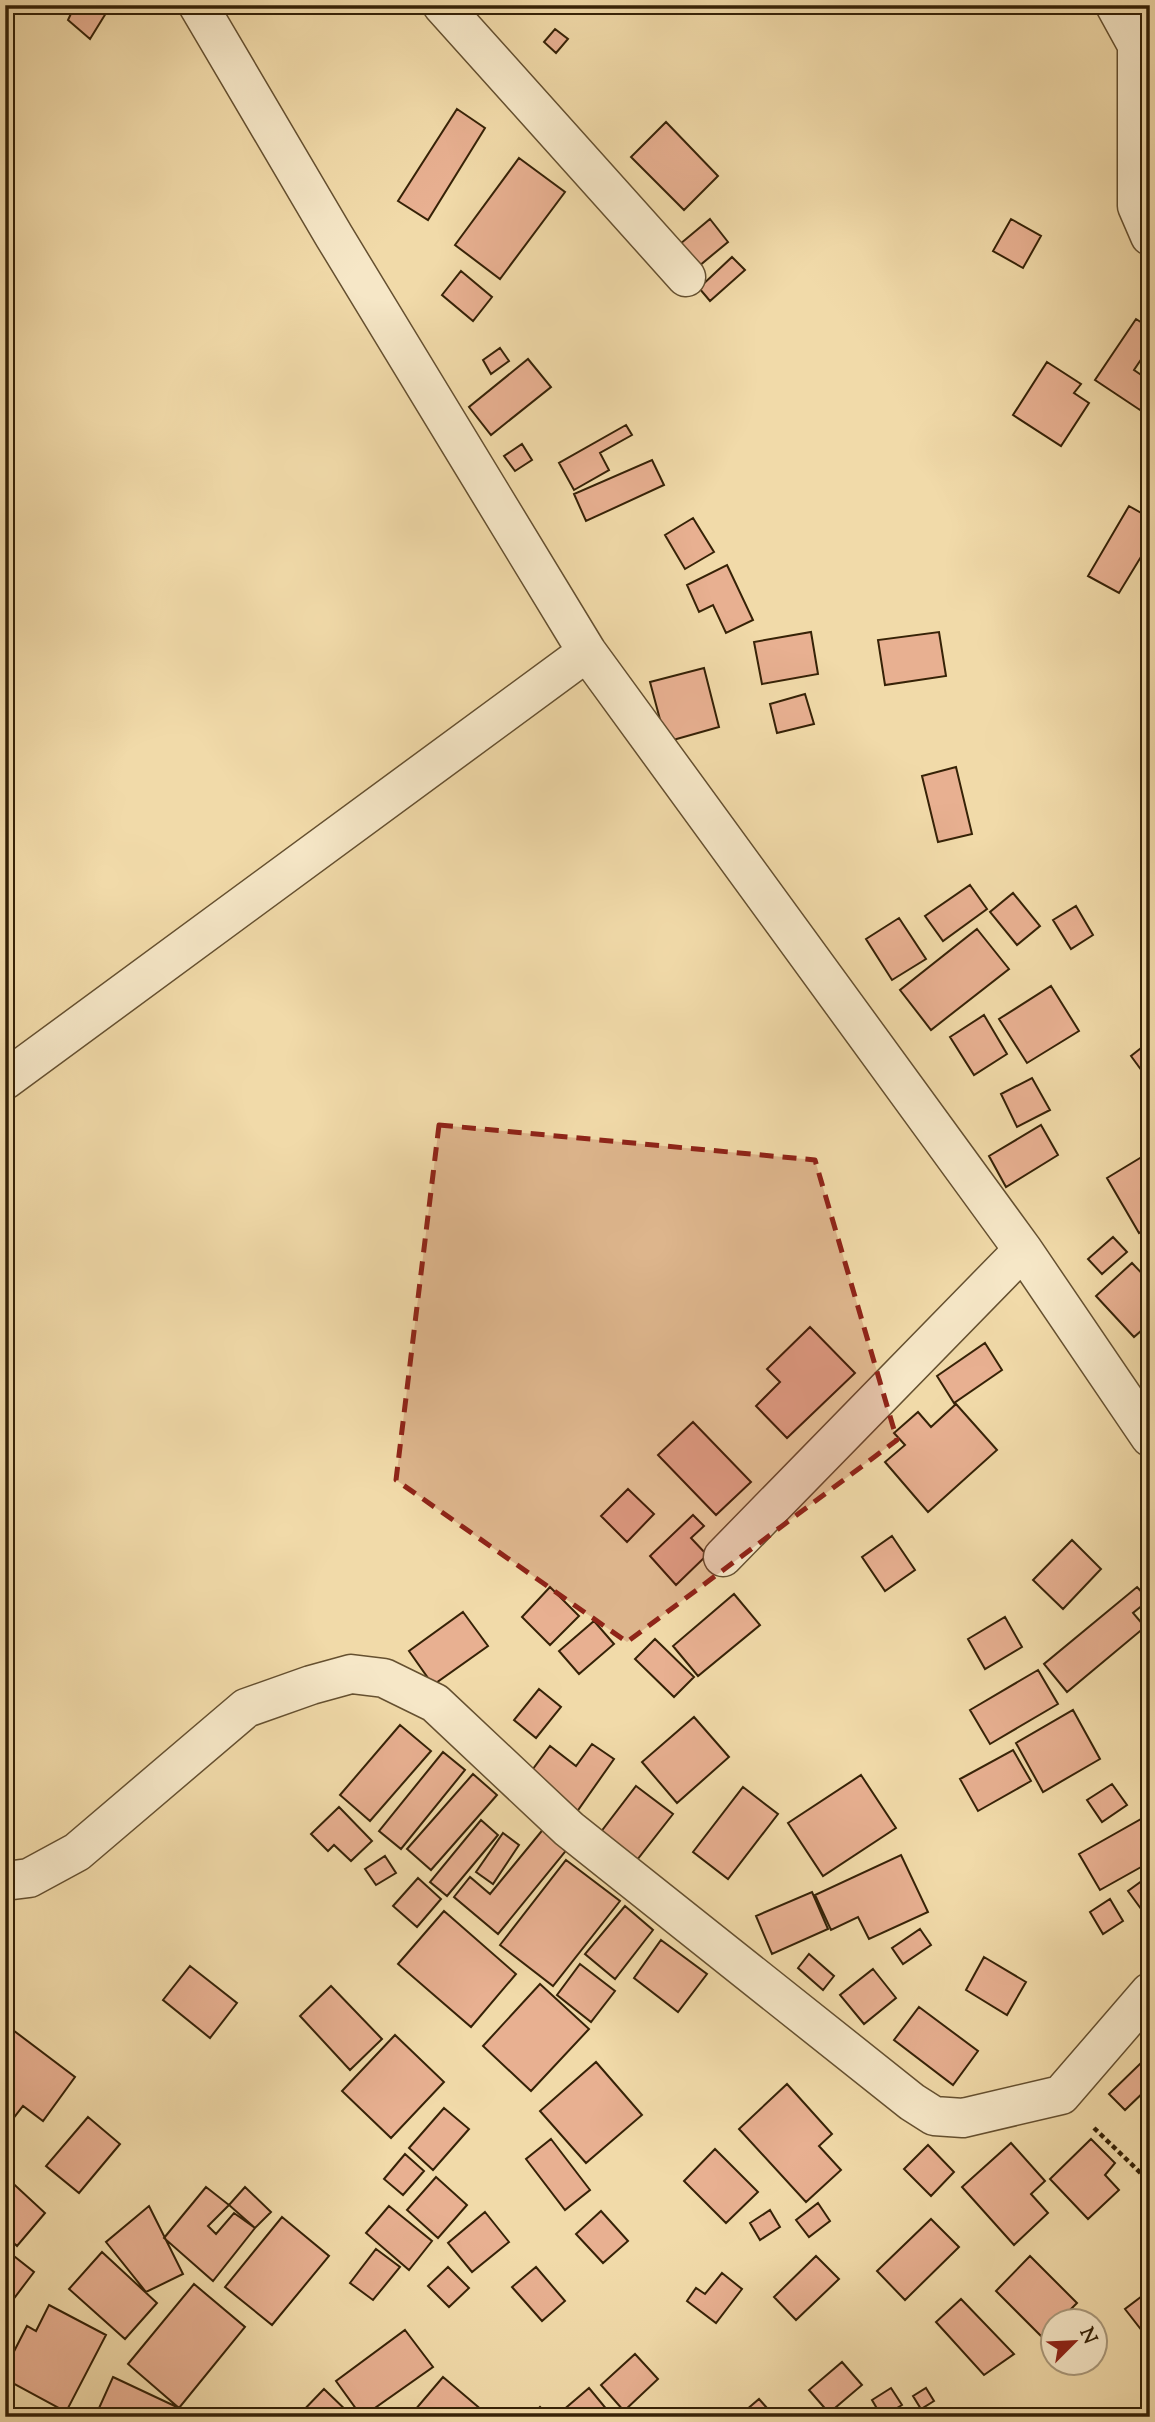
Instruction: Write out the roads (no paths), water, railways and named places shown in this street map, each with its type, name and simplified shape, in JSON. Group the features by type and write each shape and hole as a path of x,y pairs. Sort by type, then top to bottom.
{"street":[{"path":"198,5 334,236 587,652 1023,1250 1150,1437"},
{"path":"442,5 686,276"},
{"path":"1115,5 1137,45 1137,206 1150,236"},
{"path":"5,1080 587,652"},
{"path":"723,1557 1023,1250"},
{"path":"5,1881 29,1878 77,1852 246,1707 351,1674 384,1678 435,1703 569,1829 733,1962 912,2102 934,2116 962,2118 1060,2095 1150,1992"}]}
